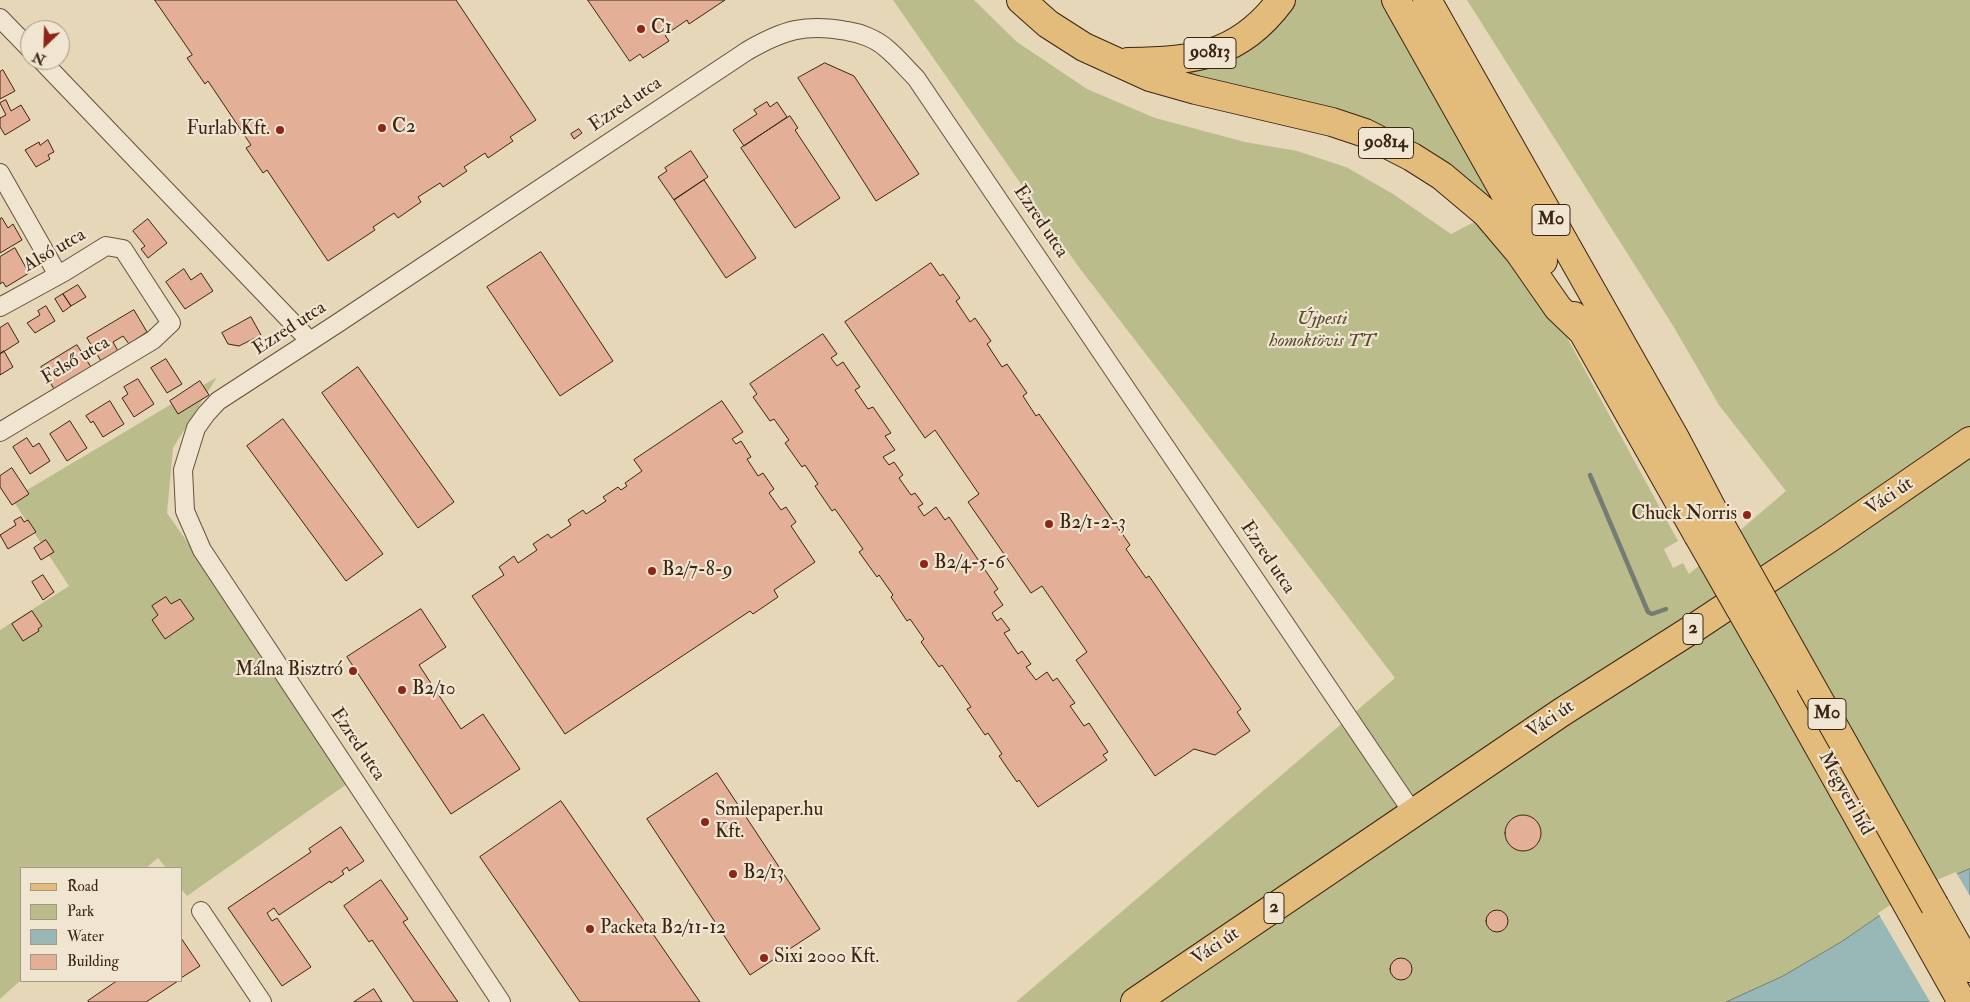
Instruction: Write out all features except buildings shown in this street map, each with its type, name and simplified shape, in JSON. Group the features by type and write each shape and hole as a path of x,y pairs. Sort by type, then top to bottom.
{"main road":[{"name":"90813","path":"1021,0 1048,24 1084,46 1121,62 1194,58 1226,48 1248,34 1269,15 1281,0"},
{"name":"M0","path":"1396,0 1584,332 1708,528"},
{"name":"M0","path":"1427,0 1676,440 1708,528"},
{"name":"90814","path":"1121,62 1150,77 1196,90 1332,122 1365,133 1412,157 1442,176 1486,213 1519,252 1558,308 1584,332"},
{"name":"Váci út","path":"1135,1002 1562,712 1671,644 1831,538 1970,441"},
{"name":"Megyeri híd","path":"1708,528 1970,968"},
{"name":"Megyeri híd","path":"1708,528 1962,1002"}],"street":[{"path":"0,18 20,39"},
{"name":"Ezred utca","path":"501,1002 202,550 185,511 183,470 196,428 218,401 680,94 763,42 798,29 825,27 858,33 884,46 916,78 1413,813"},
{"path":"51,70 310,341"},
{"path":"0,174 58,275"},
{"name":"Alsó utca","path":"0,307 64,272 106,246 123,249 171,323"},
{"name":"Felső utca","path":"0,432 153,340 171,323"},
{"path":"201,911 262,1002"}],"green space":[{"name":"Újpesti homoktövis TT","path":"893,0 974,0 1017,42 1087,89 1155,118 1245,142 1297,151 1346,167 1393,194 1451,234 1484,217 1563,330 1678,541 1664,549 1673,568 1683,563 1689,574 1786,491 1719,405 1672,324 1467,0 1970,0 1970,869 1914,892 1841,942 1783,976 1726,1002 1016,1002 1395,678 1078,266"},
{"path":"1296,0 1381,0 1433,88 1492,197 1487,198 1474,184 1450,165 1359,119 1289,97 1177,71 1280,21"},
{"path":"217,377 173,448 167,513 354,779 187,896 182,890 182,867 165,867 158,858 147,867 20,867 20,981 0,999 0,630 69,586 12,499"}],"water":[{"path":"1970,869 1970,1002 1726,1002 1783,976 1841,942 1914,892"}],"pier":[{"path":"1956,872 1970,896 1970,1002 1930,1002 1878,913 1913,890"}],"waterway":[{"path":"1590,475 1648,612 1652,614 1666,609"}],"place":[{"name":"C1","path":"641,29"},
{"name":"C2","path":"382,128"},
{"name":"Furlab Kft.","path":"280,130"},
{"name":"Chuck Norris","path":"1747,515"},
{"name":"B2/1-2-3","path":"1049,524"},
{"name":"B2/4-5-6","path":"924,564"},
{"name":"B2/7-8-9","path":"652,571"},
{"name":"Málna Bisztró","path":"353,671"},
{"name":"B2/10","path":"402,690"},
{"name":"Smilepaper.hu Kft.","path":"705,822"},
{"name":"B2/13","path":"733,874"},
{"name":"Packeta B2/11-12","path":"590,929"},
{"name":"Sixi 2000 Kft.","path":"764,958"}]}
